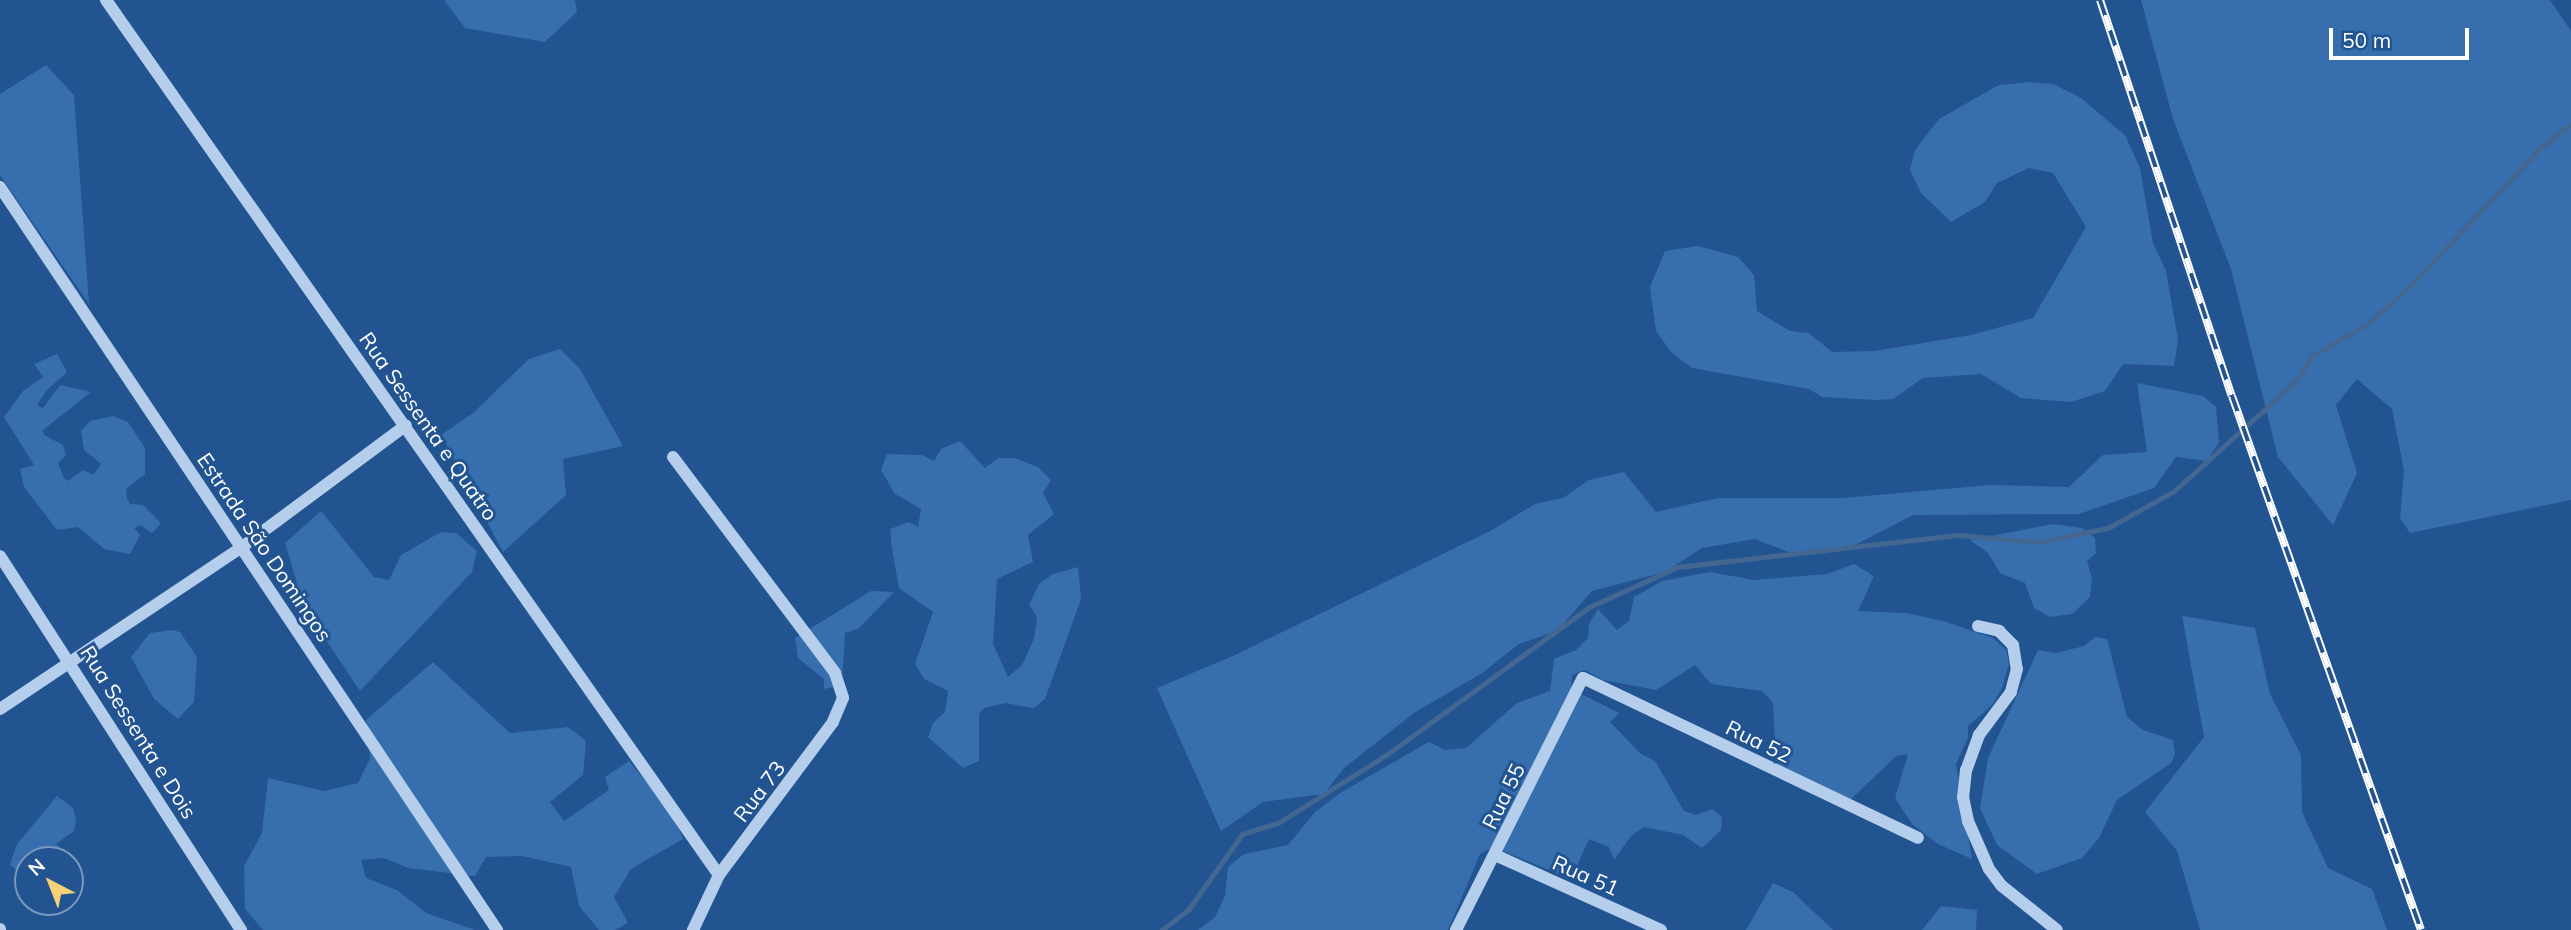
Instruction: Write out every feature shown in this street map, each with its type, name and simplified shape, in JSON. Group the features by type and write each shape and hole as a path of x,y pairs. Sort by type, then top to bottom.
{"street":[{"name":"Rua Sessenta e Quatro","path":"106,0 719,875"},
{"name":"Estrada São Domingos","path":"0,187 497,930"},
{"path":"0,709 242,547 406,425"},
{"name":"Rua 73","path":"673,457 835,674 843,698 834,722 719,875 693,930"},
{"name":"Rua Sessenta e Dois","path":"0,556 72,661 241,930"},
{"path":"1978,626 1999,631 2013,645 2017,668 2011,692 1979,735 1966,770 1963,797 1968,821 1989,869 2002,886 2057,930"},
{"name":"Rua 52","path":"1583,678 1918,838"},
{"name":"Rua 55","path":"1456,930 1583,678"},
{"name":"Rua 51","path":"1496,855 1661,930"}],"shaded area":[{"path":"444,0 575,0 577,12 545,42 465,28"},
{"path":"2141,0 2550,0 2571,31 2571,500 2410,533 2400,518 2404,471 2392,409 2357,379 2336,405 2357,473 2333,525 2278,457 2231,269 2173,119"},
{"path":"46,65 74,95 89,304 0,175 0,94"},
{"path":"2030,82 2053,84 2081,98 2125,135 2140,168 2153,243 2166,271 2178,340 2174,366 2123,364 2105,391 2071,402 2021,398 1981,374 1923,378 1893,399 1822,397 1809,389 1692,368 1671,352 1656,331 1650,287 1665,251 1698,246 1738,257 1754,275 1757,311 1790,331 1809,333 1832,352 1875,351 1971,335 2033,318 2086,227 2053,173 2029,168 1997,183 1985,202 1951,222 1921,193 1910,170 1915,150 1939,119 1999,85"},
{"path":"560,349 580,369 623,446 563,459 566,495 503,552 441,435 473,413 529,359"},
{"path":"57,354 67,372 46,391 37,405 43,408 60,385 91,392 43,430 44,435 63,445 66,455 58,463 64,478 68,481 83,470 93,475 101,464 84,450 81,431 90,421 113,416 128,422 145,448 145,474 126,489 127,498 130,504 143,505 161,523 152,533 140,525 134,528 140,535 130,554 104,549 78,527 57,530 24,487 20,469 34,465 4,417 23,391 43,377 34,364"},
{"path":"2137,383 2203,396 2216,407 2219,442 2207,461 2176,457 2154,488 2079,514 1913,515 1851,547 1793,554 1755,539 1702,548 1665,572 1592,591 1557,631 1519,644 1482,673 1414,713 1344,768 1324,794 1263,802 1221,831 1157,688 1233,656 1490,531 1535,504 1563,498 1589,480 1624,472 1656,512 1718,498 1843,498 1990,485 2069,487 2103,455 2147,452"},
{"path":"960,441 985,468 998,458 1014,458 1038,467 1051,480 1043,493 1054,514 1028,535 1033,562 997,579 993,644 1008,677 1022,665 1034,639 1037,617 1029,605 1039,584 1053,574 1078,567 1081,599 1045,699 1034,708 1005,703 984,708 979,714 979,761 963,768 928,737 933,723 945,712 948,691 924,679 915,664 933,612 899,588 892,549 890,529 909,522 918,527 921,509 895,494 881,470 887,454 922,455 934,461 941,449"},
{"path":"321,511 374,577 389,580 401,555 441,532 456,533 477,551 472,572 360,691 304,607 285,543"},
{"path":"2053,524 2082,528 2095,538 2096,553 2087,561 2092,578 2090,597 2072,614 2050,617 2034,608 2025,583 2000,573 1988,553 1970,540"},
{"path":"1854,564 1874,576 1858,611 1906,613 1943,621 1993,638 2006,650 2009,664 2002,688 1993,704 1968,726 1968,738 1956,764 1972,859 1938,844 1912,824 1895,798 1908,754 1896,756 1846,804 1776,763 1773,703 1762,691 1711,684 1695,665 1656,690 1603,680 1585,670 1572,675 1571,689 1619,713 1610,722 1641,754 1655,761 1684,811 1696,815 1712,809 1722,817 1721,830 1702,848 1683,835 1644,827 1631,836 1614,860 1609,847 1589,839 1571,879 1493,847 1480,854 1448,930 1198,930 1215,917 1225,896 1228,867 1244,854 1288,845 1315,812 1340,793 1429,742 1445,750 1466,748 1517,703 1550,691 1554,659 1576,650 1588,638 1589,624 1598,609 1617,630 1629,621 1634,597 1662,581 1710,572 1754,580 1827,574"},
{"path":"871,591 894,592 859,628 845,633 842,685 824,689 824,679 798,658 795,638"},
{"path":"2182,616 2255,628 2270,694 2301,755 2302,812 2328,868 2372,889 2387,930 2200,930 2177,851 2145,812 2204,737"},
{"path":"172,630 180,632 197,657 194,702 178,719 154,699 131,657 150,633"},
{"path":"2095,637 2107,639 2127,717 2143,730 2173,740 2175,754 2171,763 2117,800 2099,838 2082,858 2037,874 1997,845 1980,808 1988,758 2038,650 2056,653 2084,646"},
{"path":"433,662 510,733 568,727 586,741 583,775 550,802 564,821 609,790 605,777 629,761 674,816 683,839 631,869 614,897 628,923 615,930 599,930 579,906 571,867 522,856 486,857 475,876 408,868 384,858 361,860 366,878 397,890 426,913 475,930 263,930 245,909 244,866 262,833 268,778 324,791 358,783 370,759 366,720"},
{"path":"57,796 73,808 76,820 74,831 56,844 58,846 16,846"},
{"path":"14,853 14,868 10,864"},
{"path":"1773,883 1793,892 1833,930 1746,930"},
{"path":"1941,906 1977,910 1976,930 1922,930"}],"waterway":[{"path":"1162,930 1188,910 1242,834 1278,823 1389,753 1589,607 1677,567 1959,535 2039,542 2108,528 2174,491 2295,382 2312,356 2370,322 2411,285 2540,148 2571,124"}],"railway":[{"path":"2100,0 2232,396 2421,930"}]}
